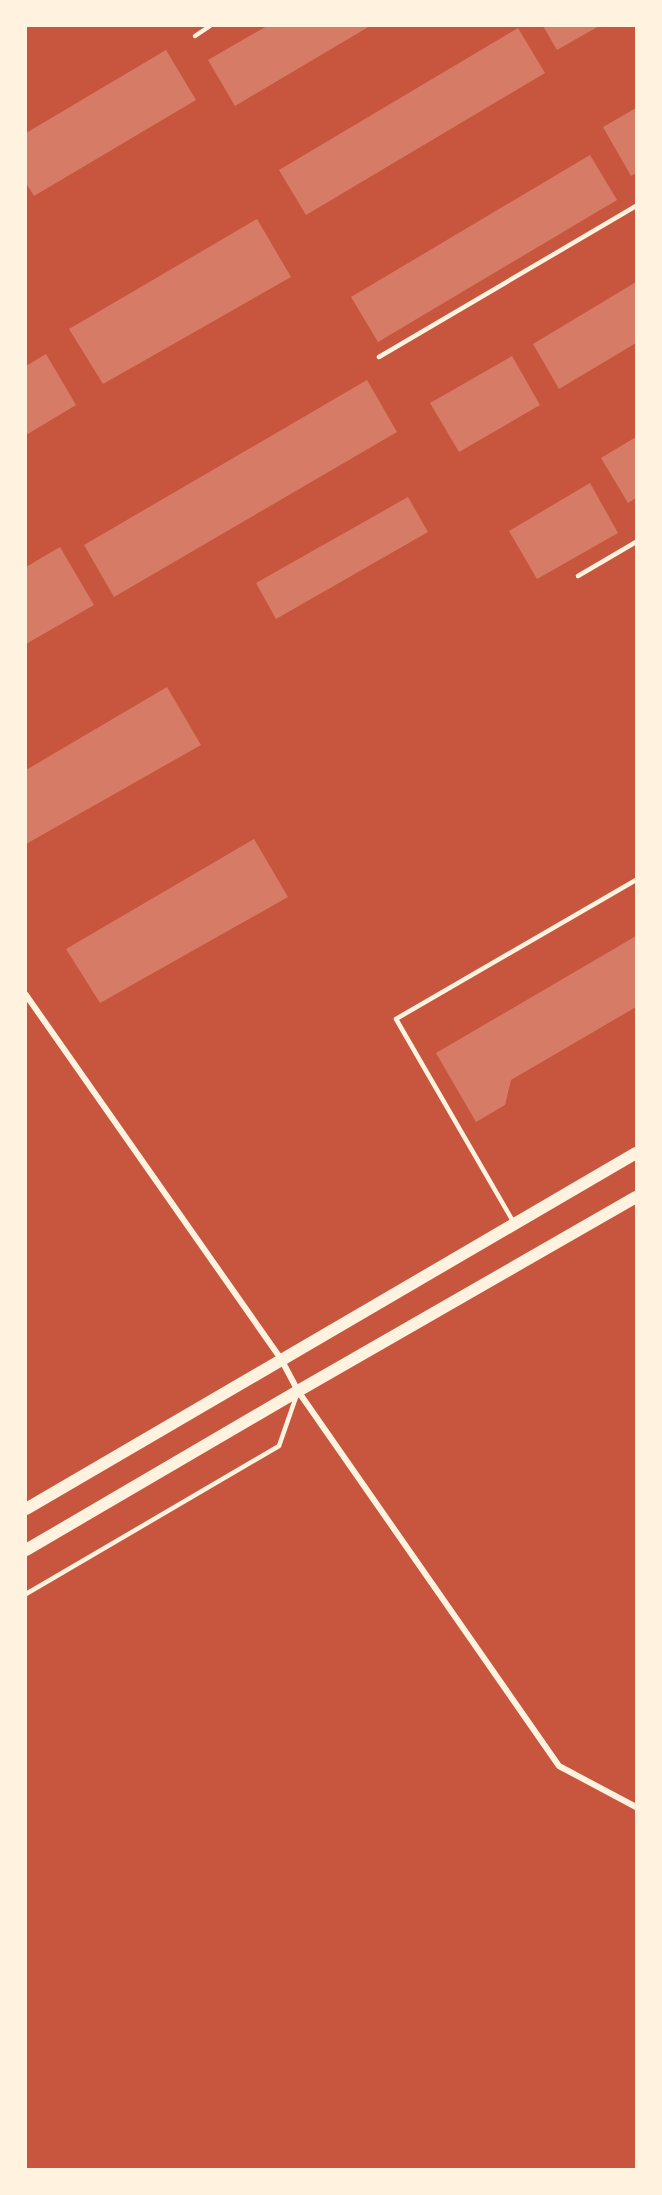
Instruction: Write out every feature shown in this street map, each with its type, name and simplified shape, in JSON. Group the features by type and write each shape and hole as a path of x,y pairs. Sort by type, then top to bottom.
{"main road":[{"path":"26,1509 636,1153"},
{"path":"26,1550 636,1197"}],"street":[{"path":"26,995 281,1359 298,1391 559,1766 636,1807"}],"lane":[{"path":"195,36 210,26"},
{"path":"379,357 636,206"},
{"path":"578,576 636,542"},
{"path":"514,1224 396,1019 636,880"},
{"path":"26,1594 279,1446 298,1391"}],"building":[{"path":"267,26 370,26 235,106 208,60"},
{"path":"543,26 599,26 557,50"},
{"path":"518,28 545,73 306,215 279,170"},
{"path":"166,50 196,100 34,196 26,183 26,133"},
{"path":"636,108 636,173 631,176 603,127"},
{"path":"590,155 617,200 378,342 351,297"},
{"path":"257,219 291,277 103,384 69,329"},
{"path":"636,282 636,343 559,389 533,344"},
{"path":"46,354 76,405 26,435 26,366"},
{"path":"512,356 540,405 459,452 430,403"},
{"path":"367,380 397,432 114,597 84,545"},
{"path":"636,437 636,498 628,503 601,458"},
{"path":"590,483 618,533 537,579 509,531"},
{"path":"408,497 428,532 276,619 256,583"},
{"path":"60,547 94,605 26,644 26,567"},
{"path":"167,687 201,745 26,844 26,770"},
{"path":"254,839 288,897 100,1003 66,949"},
{"path":"636,936 636,1007 511,1080 505,1105 476,1122 436,1053"}]}
